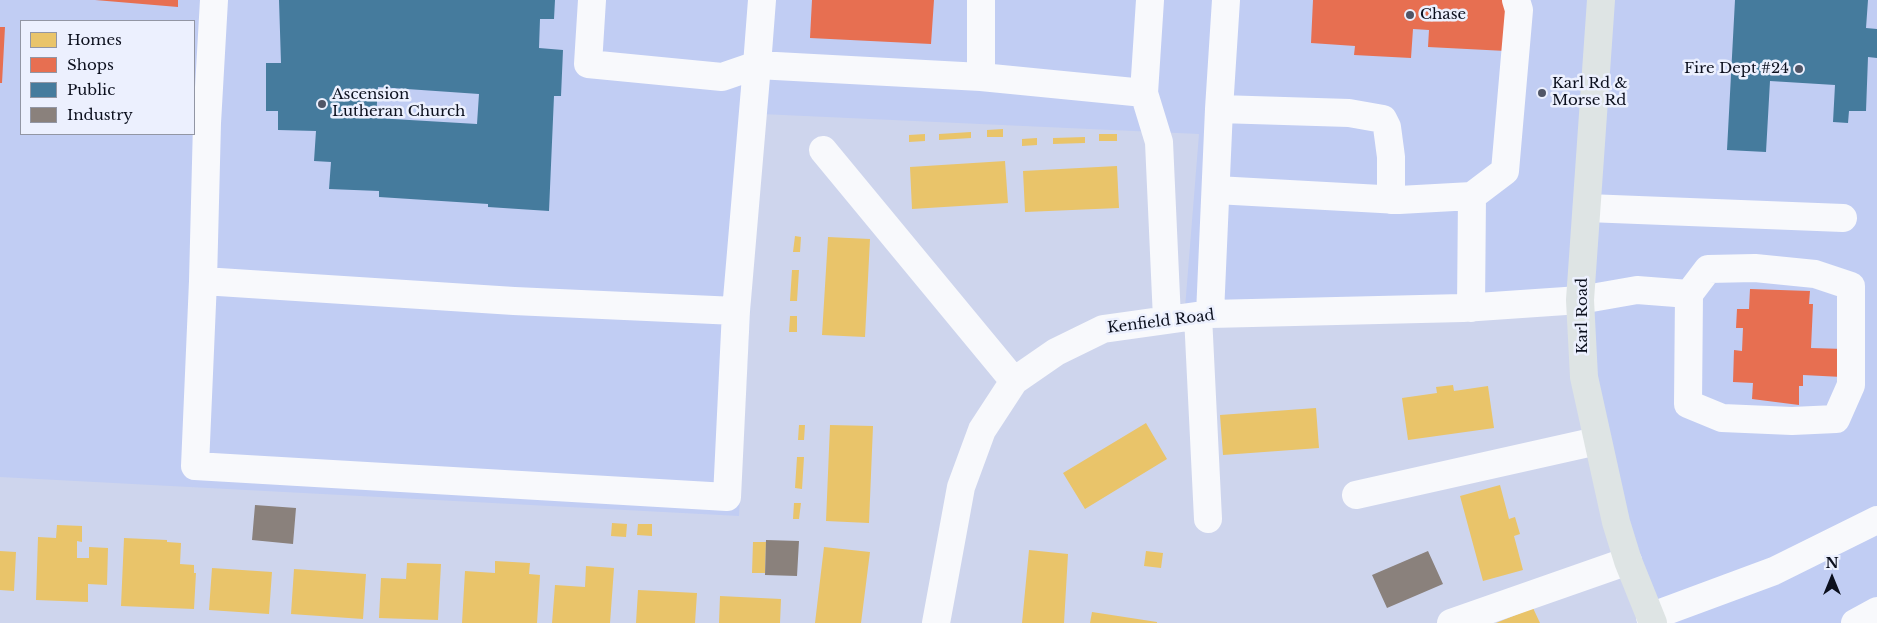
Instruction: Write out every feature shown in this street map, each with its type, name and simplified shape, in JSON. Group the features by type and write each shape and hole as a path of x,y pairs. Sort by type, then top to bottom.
{"main road":[{"name":"Karl Road","path":"1601,0 1580,300 1584,377 1616,522 1628,561 1652,620"}],"street":[{"path":"214,0 207,123 203,281 195,466 727,497 736,311 762,0"},
{"path":"592,0 588,64 722,77 757,65 981,77 1144,93"},
{"path":"981,0 981,77"},
{"path":"1150,0 1144,93 1159,142 1167,319"},
{"path":"1208,519 1204,315 1216,190 1226,0"},
{"path":"1216,190 1395,200 1472,196 1505,172 1519,10 1516,0"},
{"path":"1219,109 1349,114 1383,119 1387,127 1395,200"},
{"path":"823,150 1014,381"},
{"path":"1470,308 1472,196"},
{"path":"1587,208 1843,218"},
{"path":"1755,268 1815,274 1851,286 1851,385 1836,419 1792,421 1722,418 1688,404 1689,294 1708,269 1755,268"},
{"path":"203,281 514,301 736,311"},
{"name":"Kenfield Road","path":"936,623 961,486 982,430 1014,381 1056,352 1103,329 1204,315 1470,308 1580,300 1637,290 1689,294"},
{"path":"1356,495 1597,441"},
{"path":"1652,620 1774,571 1877,520"},
{"path":"1452,623 1628,561"},
{"path":"1855,623 1877,611"}],"shaded area":[{"path":"0,0 1877,0 1877,623 1662,623 1617,527 1573,291 1185,308 1199,134 761,114 739,516 0,477"}],"building: Homes":[{"path":"1003,129 1003,137 987,137 987,130"},
{"path":"971,132 971,138 939,140 939,134"},
{"path":"925,134 925,141 909,142 909,135"},
{"path":"1099,134 1117,134 1117,141 1099,141"},
{"path":"1085,137 1085,143 1053,144 1053,138"},
{"path":"1037,138 1037,145 1022,146 1022,139"},
{"path":"1005,161 1008,203 912,209 910,167"},
{"path":"1117,166 1119,208 1025,212 1023,171"},
{"path":"795,236 801,237 800,252 793,252"},
{"path":"828,237 870,239 865,337 822,335"},
{"path":"792,270 799,270 797,301 790,301"},
{"path":"790,316 797,316 797,332 789,332"},
{"path":"1453,385 1454,391 1488,386 1494,428 1408,440 1402,398 1437,393 1436,387"},
{"path":"1316,408 1319,448 1223,455 1220,415"},
{"path":"1146,423 1167,459 1085,509 1063,473"},
{"path":"799,425 805,425 804,440 798,440"},
{"path":"830,425 873,426 869,523 826,521"},
{"path":"797,457 804,457 802,489 795,488"},
{"path":"1500,485 1509,519 1515,517 1520,534 1514,536 1523,570 1483,581 1460,496"},
{"path":"794,503 801,503 799,519 793,519"},
{"path":"612,523 627,524 626,537 611,536"},
{"path":"638,524 652,524 652,536 637,535"},
{"path":"57,525 82,526 82,542 77,541 77,558 89,558 89,547 108,548 107,585 88,584 88,602 36,600 38,537 56,538"},
{"path":"124,538 167,540 167,542 181,543 180,564 194,565 194,573 196,573 194,609 121,606"},
{"path":"753,542 766,542 765,573 752,573"},
{"path":"824,547 870,552 861,623 815,623"},
{"path":"1029,550 1068,554 1064,623 1022,623"},
{"path":"0,551 16,552 14,591 0,590"},
{"path":"1146,551 1163,553 1161,568 1144,566"},
{"path":"495,561 530,563 529,574 540,575 537,623 462,623 465,571 495,573"},
{"path":"407,563 441,564 438,620 379,618 381,578 406,579"},
{"path":"586,566 614,568 610,623 552,623 555,585 585,587"},
{"path":"212,568 272,572 269,614 209,610"},
{"path":"294,569 366,574 363,619 291,614"},
{"path":"638,590 697,593 695,623 636,623"},
{"path":"720,596 781,599 780,623 719,623"},
{"path":"1533,608 1540,623 1496,623"},
{"path":"1092,612 1157,622 1157,623 1090,623"}],"building: Shops":[{"path":"95,0 178,0 178,7"},
{"path":"812,0 934,0 931,44 810,38"},
{"name":"Chase","path":"1313,0 1509,0 1506,51 1428,47 1429,30 1413,29 1411,58 1354,55 1355,46 1311,43"},
{"path":"0,27 5,27 2,83 0,83"},
{"path":"1750,289 1810,291 1809,304 1813,304 1811,348 1844,349 1842,377 1803,375 1803,386 1799,386 1799,405 1752,399 1753,383 1733,382 1734,350 1742,351 1743,328 1736,328 1737,309 1749,309"}],"building: Public":[{"name":"Ascension Lutheran Church","path":"279,0 555,0 554,19 540,19 539,48 563,50 561,96 554,96 549,211 488,207 488,204 379,197 379,191 329,189 331,162 314,161 316,131 278,130 278,111 266,111 266,63 281,63","holes":["378,87 479,94 477,124 376,118"]},
{"name":"Fire Dept #24","path":"1735,0 1868,0 1866,28 1877,29 1877,58 1868,57 1866,111 1849,111 1848,123 1833,122 1835,85 1770,81 1766,152 1727,150"}],"building: Industry":[{"path":"255,505 296,508 293,544 252,540"},
{"path":"766,540 799,541 797,576 765,575"},
{"path":"1428,551 1443,584 1387,608 1372,575"}],"place":[{"name":"Chase","path":"1410,15"},
{"name":"Fire Dept #24","path":"1799,69"},
{"name":"Karl Rd & Morse Rd","path":"1542,93"},
{"name":"Ascension Lutheran Church","path":"322,104"}]}
